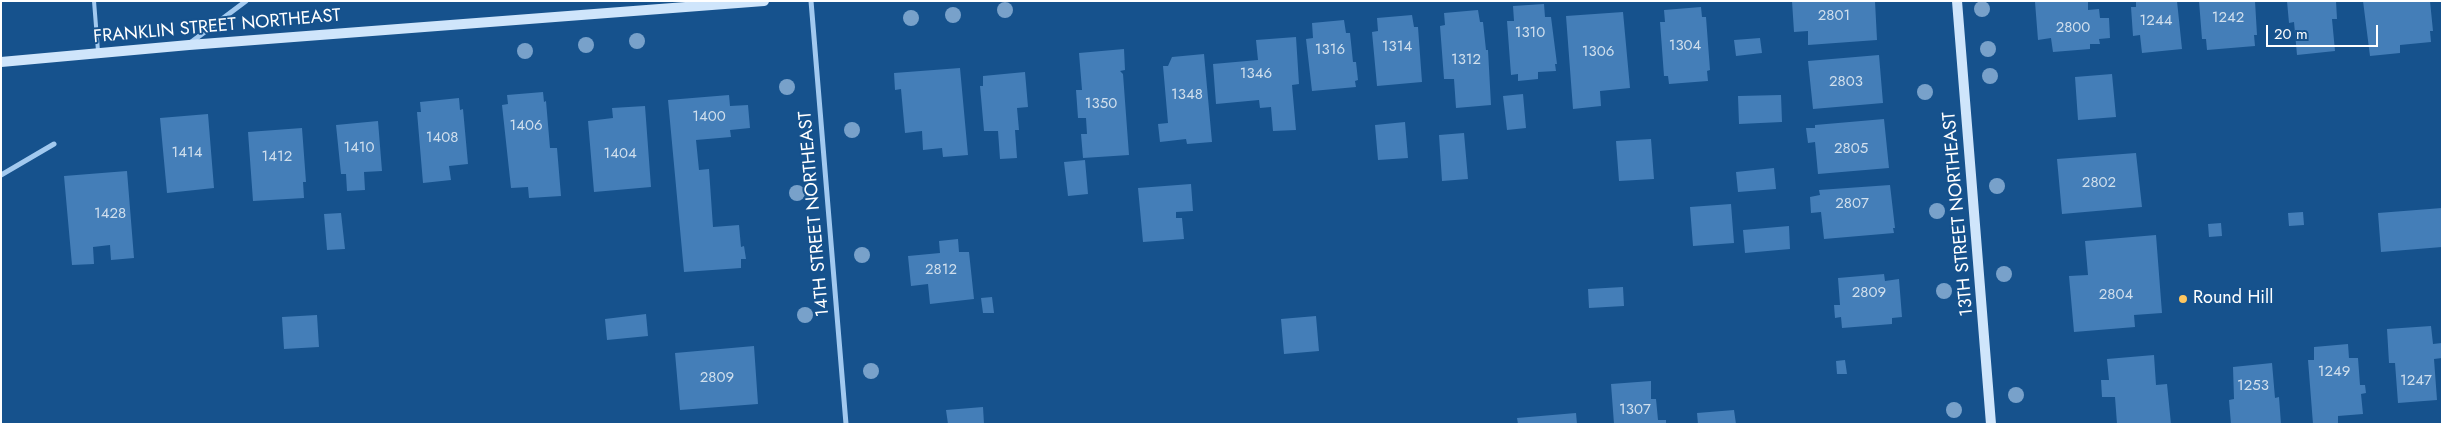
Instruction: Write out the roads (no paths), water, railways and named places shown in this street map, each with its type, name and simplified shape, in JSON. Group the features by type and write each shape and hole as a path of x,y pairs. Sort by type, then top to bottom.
{"street":[{"path":"188,45 246,1"},
{"name":"FRANKLIN STREET NORTHEAST","path":"1,62 188,45 764,1"},
{"name":"14TH STREET NORTHEAST","path":"812,1 846,424"},
{"name":"13TH STREET NORTHEAST","path":"1957,1 1992,424"},
{"path":"1,175 54,144"}],"lane":[{"path":"94,1 98,53"}],"place":[{"name":"Round Hill","path":"2183,299"}]}
